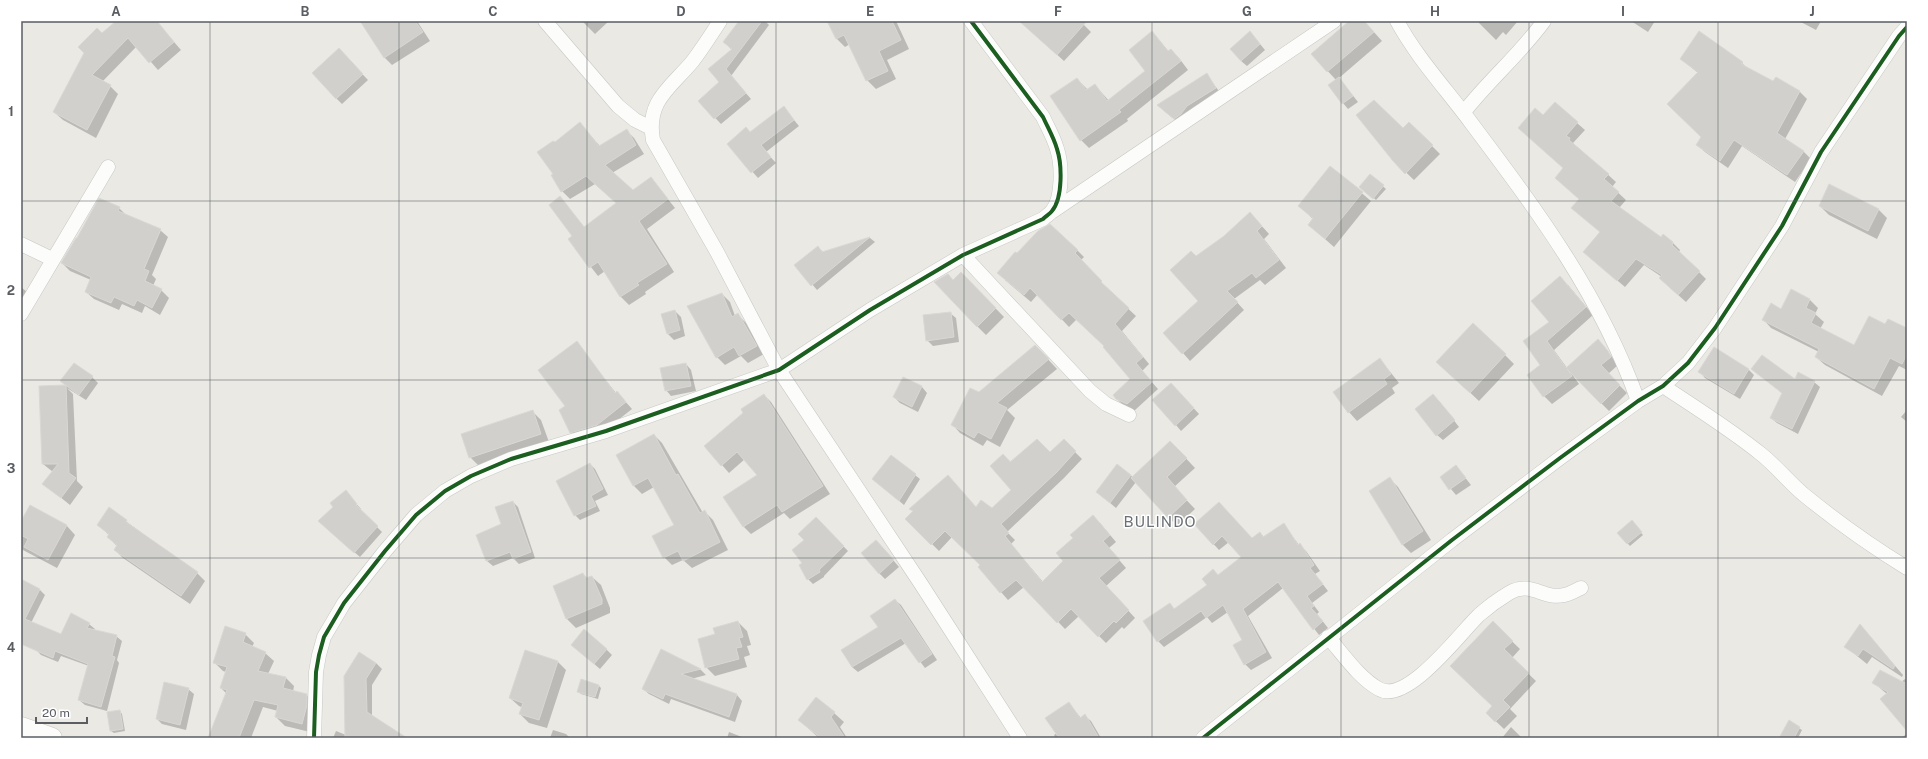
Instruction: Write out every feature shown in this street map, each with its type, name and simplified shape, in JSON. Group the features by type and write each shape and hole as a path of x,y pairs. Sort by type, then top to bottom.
{"main road":[{"path":"21,727 52,738"}],"street":[{"path":"545,21 618,106 635,120 651,128"},
{"path":"720,21 697,56 666,89 656,103 652,116 651,128 653,140 718,252 779,370 921,584 1020,738"},
{"path":"971,21 1043,117 1052,135 1058,150 1060,182 1058,197 1053,210"},
{"path":"314,738 316,672 324,637 344,603 385,551 416,514 445,491 471,476 511,459 606,431 779,370 870,310 963,255 1042,219 1053,210 1334,21"},
{"path":"1397,21 1429,68 1464,112 1534,208 1575,269 1603,319 1622,359 1638,401"},
{"path":"1464,112 1482,89 1529,41 1544,21"},
{"path":"1203,738 1458,535 1638,401 1663,386 1688,362 1715,328 1782,226 1821,152 1899,36 1907,27"},
{"path":"21,314 108,168"},
{"path":"21,244 52,260"},
{"path":"963,255 1090,391 1106,404 1129,415"},
{"path":"1663,386 1761,454 1801,492 1826,512 1874,548 1907,568"},
{"path":"1328,637 1368,681 1380,690 1393,691 1422,675 1480,614 1508,593 1526,588 1555,595 1565,595 1581,588"}],"building":[{"path":"116,21 157,21 174,42 149,63 128,38 92,75 111,85 87,130 53,112 84,53 78,47 97,28 102,33"},
{"path":"360,21 415,21 423,32 384,58"},
{"path":"739,21 762,21 726,69 746,93 714,119 698,101 719,82 708,69 732,49 723,42"},
{"path":"827,21 892,21 901,40 879,51 888,71 866,81 844,35 836,39"},
{"path":"1019,21 1087,21 1057,55"},
{"path":"1349,21 1364,21 1374,32 1327,72 1311,54"},
{"path":"1152,31 1168,51 1171,49 1181,61 1119,110 1121,112 1080,141 1050,96 1077,78 1086,90 1095,84 1107,101 1145,71 1129,50"},
{"path":"1250,31 1260,44 1241,61 1230,49"},
{"path":"1699,31 1743,62 1741,64 1773,81 1776,77 1800,91 1777,133 1804,151 1787,175 1734,140 1720,161 1696,145 1701,137 1667,104 1698,72 1680,59"},
{"path":"339,48 363,74 336,99 312,73"},
{"path":"1207,73 1216,88 1187,106 1181,114 1174,119 1157,105"},
{"path":"1339,77 1353,96 1342,104 1328,85"},
{"path":"1374,100 1403,128 1409,122 1433,145 1405,174 1356,115"},
{"path":"1555,102 1578,122 1566,136 1570,138 1569,140 1609,174 1604,179 1619,192 1611,201 1661,237 1663,234 1673,242 1672,245 1700,271 1678,295 1659,278 1662,275 1636,259 1617,281 1583,252 1600,232 1571,208 1579,199 1555,178 1563,168 1518,128 1535,108 1543,115"},
{"path":"784,106 794,120 761,145 771,157 751,173 727,144 746,127 750,132"},
{"path":"580,122 599,146 627,129 636,145 605,165 633,190 651,177 668,199 639,221 667,264 637,283 639,285 620,297 598,262 589,268 568,239 572,236 549,205 560,196 584,227 616,203 586,176 561,192 551,175 553,174 537,152 553,141 555,142"},
{"path":"1330,166 1363,192 1325,239 1308,225 1313,218 1298,206"},
{"path":"1370,174 1384,185 1373,199 1359,187"},
{"path":"1829,184 1879,209 1868,231 1819,206"},
{"path":"99,198 120,207 118,211 161,229 144,269 149,271 145,281 162,289 152,308 137,300 134,306 114,297 111,303 85,292 91,277 61,263"},
{"path":"1250,212 1262,226 1257,231 1279,260 1256,278 1252,273 1227,291 1238,302 1182,354 1163,333 1198,301 1170,270 1191,251 1196,256 1224,236"},
{"path":"1050,224 1078,250 1075,253 1102,281 1101,282 1129,308 1115,324 1143,357 1136,363 1152,382 1127,404 1116,399 1113,395 1130,379 1103,347 1104,346 1069,313 1061,320 1030,288 1024,295 997,273 1015,252 1017,253 1038,231"},
{"path":"870,237 811,286 794,265 818,246 822,252"},
{"path":"961,272 996,308 977,327 934,282 948,274 953,280"},
{"path":"1560,276 1586,307 1547,341 1566,368 1598,339 1611,357 1601,365 1620,385 1601,404 1567,369 1572,376 1543,397 1527,375 1540,365 1523,341 1549,322 1531,301"},
{"path":"1791,289 1810,299 1806,308 1816,313 1811,323 1854,345 1869,316 1885,324 1888,319 1907,328 1907,354 1902,364 1890,358 1874,389 1815,357 1819,349 1762,320 1771,303 1781,309"},
{"path":"722,293 732,317 738,313 757,346 739,356 734,347 716,358 687,306"},
{"path":"675,310 680,330 667,334 661,314"},
{"path":"951,312 954,337 926,341 923,315"},
{"path":"1473,323 1506,354 1470,393 1436,362"},
{"path":"577,341 615,393 617,391 626,402 597,425 570,433 559,410 565,406 538,370"},
{"path":"1035,345 1049,359 997,403 1007,408 991,439 978,432 974,438 951,425 970,388 979,392"},
{"path":"1714,347 1749,369 1734,394 1698,372"},
{"path":"1762,355 1795,379 1798,372 1815,381 1792,429 1770,418 1782,393 1751,369"},
{"path":"1380,358 1391,374 1384,379 1387,384 1348,413 1333,392"},
{"path":"74,363 93,376 79,395 60,381"},
{"path":"686,363 691,386 665,391 660,368"},
{"path":"903,377 922,386 912,407 893,397"},
{"path":"1171,383 1194,408 1175,426 1152,400"},
{"path":"66,385 69,473 76,478 61,498 42,484 58,464 42,464 39,386"},
{"path":"764,394 823,486 782,512 777,505 743,527 723,497 757,475 737,452 721,466 704,446 743,413 741,409"},
{"path":"1433,394 1455,420 1436,436 1415,409"},
{"path":"533,410 541,434 469,458 461,434"},
{"path":"654,434 676,475 678,474 700,513 705,510 720,542 683,561 678,551 663,558 652,536 674,525 648,478 633,486 616,455"},
{"path":"1037,439 1050,452 1064,439 1076,451 1057,472 1001,524 1009,533 1005,536 1042,582 1063,561 1056,553 1073,538 1070,535 1093,515 1110,535 1103,541 1120,560 1099,578 1129,610 1116,623 1114,621 1098,637 1071,609 1057,623 1016,580 1000,593 978,567 980,565 945,531 931,545 905,519 913,511 909,509 948,475 976,507 981,500 992,508 1011,490 990,466 1003,454 1010,462"},
{"path":"1170,441 1187,458 1167,477 1187,500 1168,518 1131,478"},
{"path":"891,455 916,474 899,501 872,479"},
{"path":"590,463 603,489 591,496 596,506 574,516 556,481"},
{"path":"1117,464 1131,475 1110,503 1096,492"},
{"path":"1456,465 1466,478 1449,490 1440,477"},
{"path":"1390,477 1423,531 1402,545 1369,491"},
{"path":"346,490 357,504 356,505 378,526 354,553 318,521 333,507 330,503"},
{"path":"513,501 531,552 513,559 510,552 486,561 476,535 501,524 495,507"},
{"path":"1219,502 1252,538 1260,532 1263,537 1284,523 1298,545 1300,543 1314,565 1310,568 1323,584 1307,596 1314,606 1311,608 1323,621 1313,630 1278,582 1243,609 1266,652 1244,665 1233,645 1242,640 1223,605 1206,618 1201,611 1157,642 1143,621 1170,603 1174,609 1207,585 1202,579 1213,569 1218,575 1241,557 1222,536 1213,545 1194,524"},
{"path":"30,505 67,525 48,560 24,547 28,539 21,535 21,521"},
{"path":"109,507 127,520 126,522 198,572 181,596 114,550 117,545 107,537 109,534 97,525"},
{"path":"816,517 844,546 819,570 820,572 807,580 799,565 802,563 792,550 804,540 798,534"},
{"path":"1632,520 1642,532 1627,544 1617,533"},
{"path":"876,540 894,560 879,574 861,553"},
{"path":"583,573 585,578 592,576 602,599 602,604 566,619 553,586"},
{"path":"21,579 40,589 25,619 61,634 71,613 90,623 87,628 117,635 112,656 115,657 101,707 78,700 88,664 55,651 53,658 21,644"},
{"path":"895,599 932,654 919,663 901,638 852,667 841,650 878,627 870,616"},
{"path":"738,621 743,637 739,638 742,647 736,648 739,659 705,668 698,639 715,634 713,628"},
{"path":"1493,621 1513,641 1504,649 1529,673 1503,700 1510,707 1495,722 1486,713 1492,706 1450,666"},
{"path":"1860,624 1895,666 1893,669 1863,649 1858,656 1844,647"},
{"path":"225,626 246,633 243,642 266,652 258,671 286,677 283,688 307,694 307,705 302,724 275,717 278,705 254,700 239,738 208,738 227,690 220,688 227,667 213,663"},
{"path":"584,629 607,649 594,664 571,645"},
{"path":"661,649 701,669 681,674 737,694 729,717 665,694 663,699 642,689"},
{"path":"525,650 558,661 539,720 519,714 523,703 509,698"},
{"path":"359,652 376,663 366,679 367,712 407,738 345,738 344,676"},
{"path":"1880,670 1907,684 1907,731 1880,699 1888,692 1872,683"},
{"path":"581,679 599,685 595,697 577,692"},
{"path":"164,682 189,688 180,725 156,719"},
{"path":"816,697 835,712 831,717 845,738 821,738 798,720"},
{"path":"1069,702 1080,718 1085,714 1099,738 1059,738 1045,718"},
{"path":"120,710 123,729 110,731 107,712"},
{"path":"1789,720 1800,727 1794,738 1779,738"}],"cycle path":[{"path":"314,738 316,672 324,637 344,603 385,551 416,515 445,491 471,476 511,459 606,431 779,370 870,310 963,255 1043,219 1051,212 1056,205 1058,198 1061,172 1059,155 1054,141 1043,117 971,21"},
{"path":"1203,738 1452,540 1638,401 1663,386 1688,363 1715,328 1782,226 1821,152 1899,36 1907,27"}],"district":[{"name":"BULINDO","path":"1160,522"}]}
